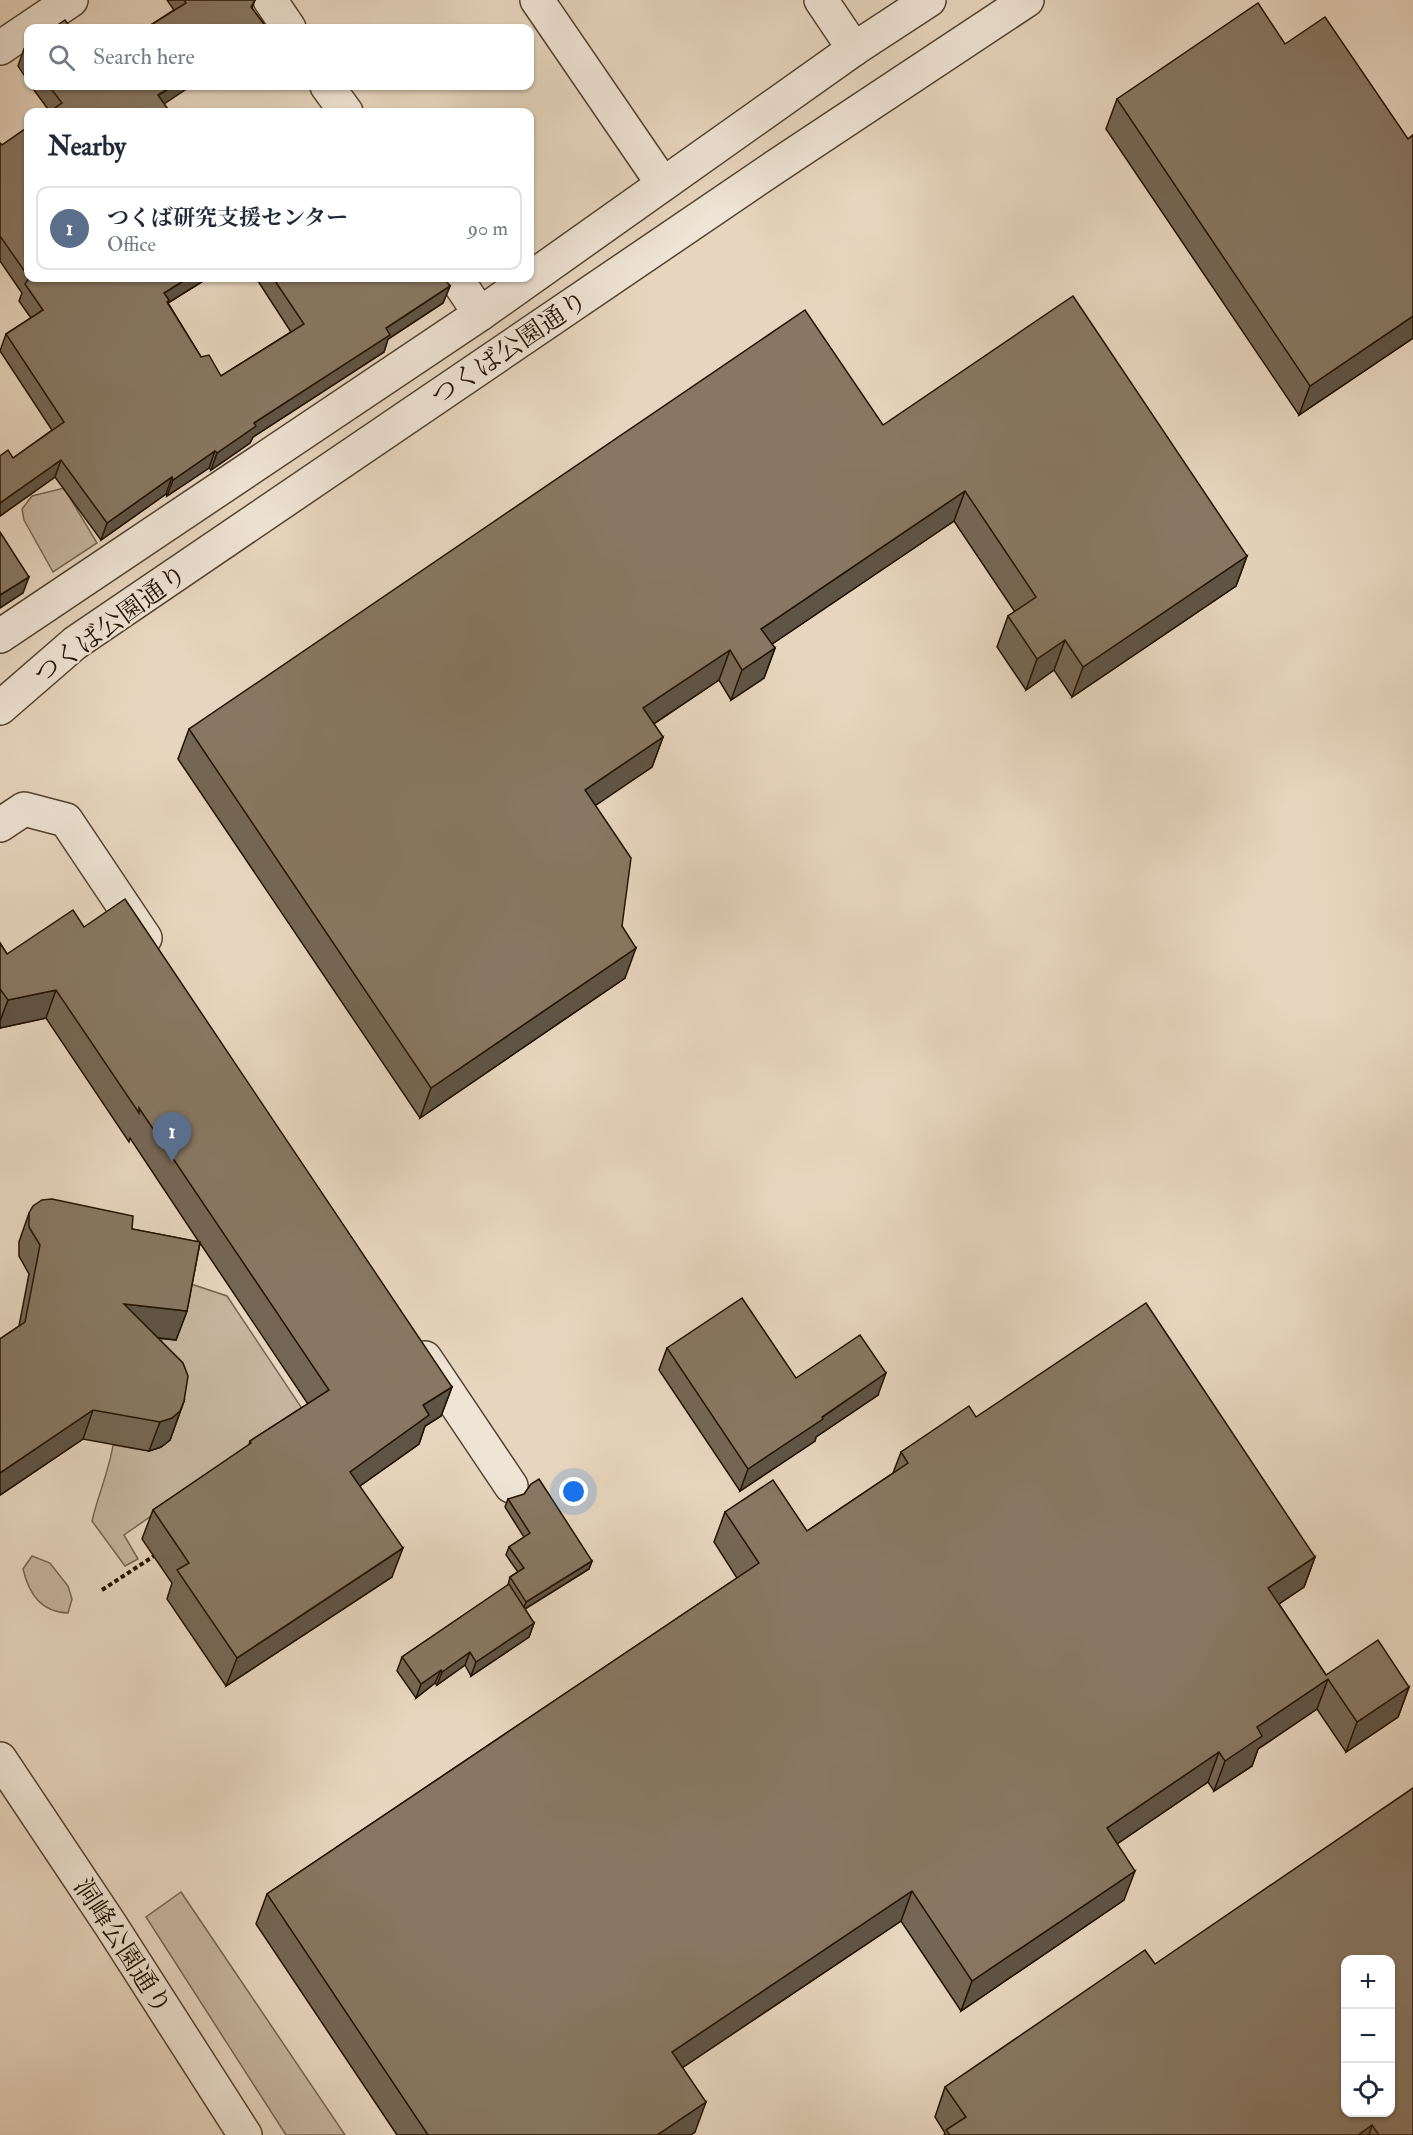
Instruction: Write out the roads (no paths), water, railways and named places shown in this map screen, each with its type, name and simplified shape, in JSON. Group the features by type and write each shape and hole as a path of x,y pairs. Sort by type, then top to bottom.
{"street":[{"path":"36,24 71,0"},
{"path":"270,0 286,24"},
{"path":"537,0 663,184"},
{"path":"820,0 854,50"},
{"path":"534,276 854,50 929,0"},
{"name":"つくば公園通り","path":"0,708 75,643 785,160 1027,0"},
{"path":"0,48 24,32"},
{"path":"330,90 343,108"},
{"path":"459,282 480,314"},
{"path":"0,636 525,282"},
{"path":"0,825 24,809 66,820 159,959"},
{"path":"411,1336 511,1486"},
{"name":"洞峰公園通り","path":"0,1758 245,2135"}],"place":[{"name":"つくば研究支援センター","path":"172,1162"}]}
